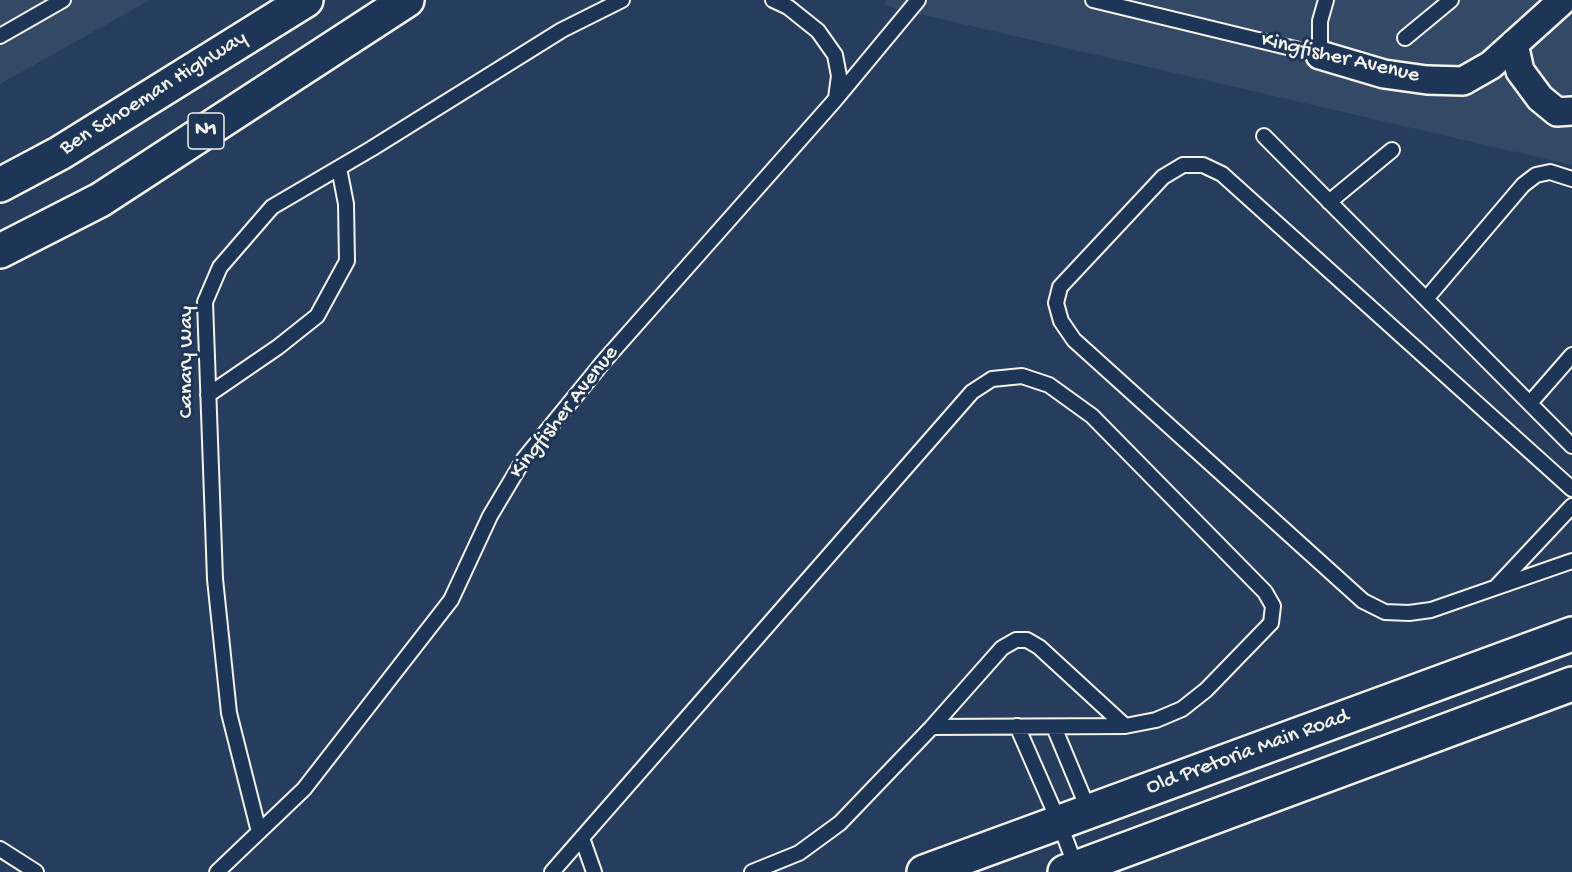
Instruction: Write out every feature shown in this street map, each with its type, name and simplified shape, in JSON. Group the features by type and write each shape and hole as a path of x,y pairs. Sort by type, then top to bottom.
{"main road":[{"name":"Ben Schoeman Highway","path":"0,185 60,153 306,0"},
{"name":"N1","path":"0,251 100,200 406,0"},
{"name":"Old Pretoria Main Road","path":"924,872 1572,634"},
{"path":"1073,871 1572,684"}],"street":[{"name":"Kingfisher Avenue","path":"1320,55 1384,74 1427,80 1463,81 1491,65 1563,0"},
{"path":"1514,44 1520,71 1540,98 1557,112 1572,111"}],"lane":[{"name":"Canary Way","path":"259,832 229,713 215,579 205,302 220,267 272,207 562,30 622,0"},
{"path":"773,0 788,7 818,31 835,55 839,76 835,100"},
{"name":"Kingfisher Avenue","path":"217,872 304,789 451,600 490,516 524,459 603,362 835,100 918,0"},
{"name":"Kingfisher Avenue","path":"1093,0 1320,55"},
{"path":"1320,55 1320,21 1326,0"},
{"path":"1406,38 1451,0"},
{"path":"0,36 57,2"},
{"path":"1264,136 1572,446"},
{"path":"1329,202 1392,150"},
{"path":"1572,489 1222,174 1203,165 1183,165 1163,177 1060,287 1056,303 1061,321 1074,340 1363,601 1385,612 1409,614 1431,610 1572,561"},
{"path":"208,395 278,347 317,315 347,261 346,204 339,168"},
{"path":"1426,299 1523,185 1536,175 1550,172 1572,179"},
{"path":"1530,403 1572,355"},
{"path":"552,872 972,392 992,379 1022,376 1049,385 1092,416 1265,592 1273,606 1271,623 1206,690 1182,709 1156,720 1125,726 932,727"},
{"path":"1496,588 1572,506"},
{"path":"752,872 799,853 840,823 932,727 1002,648 1016,640 1027,640 1039,646 1125,726"},
{"path":"1017,726 1074,816"},
{"path":"1054,727 1074,816 1073,871"},
{"path":"582,838 594,872"},
{"path":"0,849 36,872"}],"shaded area":[{"path":"0,0 150,0 0,84"},
{"path":"886,0 1572,0 1572,165 885,6"}]}
